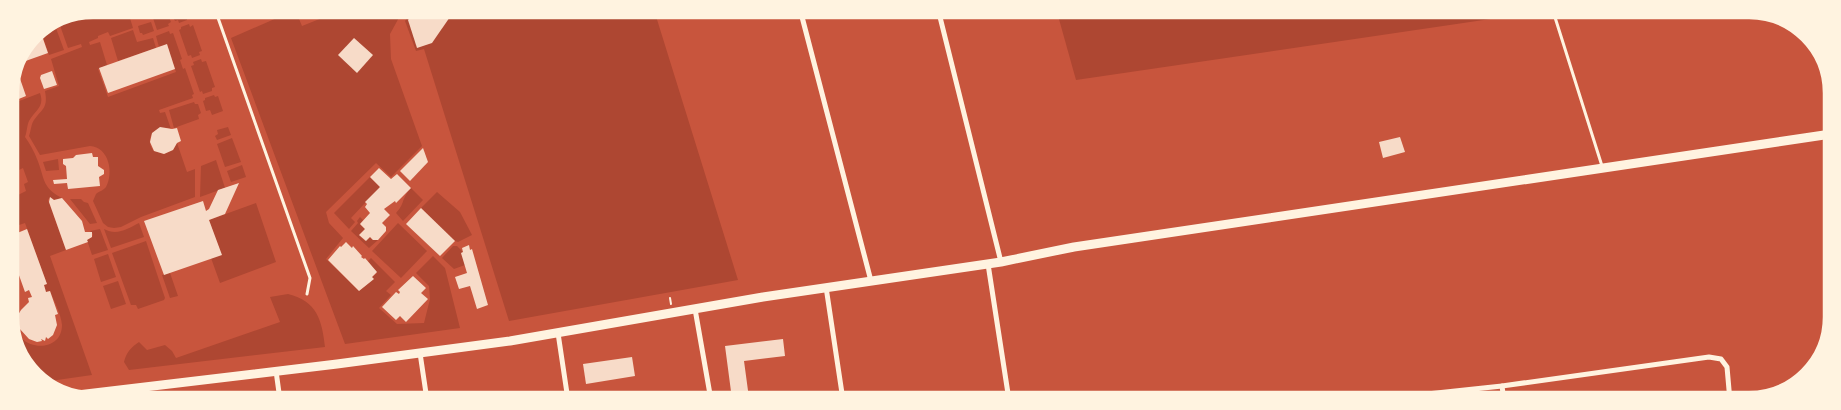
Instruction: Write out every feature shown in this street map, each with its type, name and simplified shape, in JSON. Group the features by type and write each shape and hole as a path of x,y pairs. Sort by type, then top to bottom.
{"main road":[{"path":"124,392 558,333 826,287 1001,262 1074,247 1824,135"}],"street":[{"path":"802,18 871,281"},
{"path":"940,18 1001,262"},
{"path":"988,264 1008,392"},
{"path":"826,287 842,392"},
{"path":"695,308 710,392"},
{"path":"558,333 567,392"},
{"path":"420,353 426,392"},
{"path":"1446,392 1709,357 1721,358 1727,367 1729,392"},
{"path":"276,370 279,392"},
{"path":"1502,386 1503,392"}],"lane":[{"path":"218,18 310,278 308,294"},
{"path":"1555,18 1602,169"}],"shaded area":[{"path":"130,18 133,28 110,36 108,32 89,42 90,45 100,42 107,65 98,69 108,97 176,72 167,45 159,47 156,36 169,31 170,34 173,33 182,59 180,60 183,69 185,68 194,94 192,95 193,98 159,110 160,113 165,112 171,129 160,128 156,130 150,141 154,151 164,154 173,150 177,143 187,172 195,169 195,197 141,217 121,227 108,227 103,223 93,201 96,194 106,187 110,175 106,156 102,151 90,146 40,155 29,136 33,122 45,104 45,91 59,86 51,59 82,47 81,44 68,48 60,25 64,23 78,19"},
{"path":"153,18 169,18 171,22 168,24 169,26 157,30"},
{"path":"174,18 187,18 187,20 179,23 178,20 175,21"},
{"path":"277,18 299,18 302,26 322,18 399,18 390,34 391,59 422,146 391,177 376,163 326,212 329,223 343,238 326,259 359,291 377,273 368,261 371,258 395,282 386,291 391,295 379,308 397,324 424,323 430,299 429,286 416,273 433,256 445,268 460,328 345,344 231,38"},
{"path":"407,18 657,18 738,280 509,321 424,49 416,51 405,21"},
{"path":"1059,18 1497,18 1076,80"},
{"path":"151,22 154,31 143,35 140,33 138,26"},
{"path":"189,24 190,27 193,25 202,51 199,52 200,55 192,58 191,55 188,56 179,30 181,27"},
{"path":"56,28 64,50 49,55 43,36"},
{"path":"133,30 137,42 153,38 156,48 118,61 111,38"},
{"path":"201,59 202,62 206,61 215,87 212,88 212,91 203,94 202,91 200,92 191,66 194,65 193,62"},
{"path":"40,93 41,102 39,108 29,121 25,137 35,153 47,186 62,198 54,200 50,197 48,200 66,250 50,256 92,375 52,381 39,371 21,342 21,338 34,345 47,345 58,338 62,325 50,291 46,292 44,285 47,284 25,223 18,225 18,195 26,191 24,184 28,182 23,168 19,170 18,168 18,102"},
{"path":"214,95 215,97 218,96 223,111 212,115 210,110 206,111 203,101 205,98"},
{"path":"194,102 198,104 201,113 198,115 199,119 174,128 169,110"},
{"path":"228,127 231,135 217,140 215,136 218,134 217,130"},
{"path":"232,138 241,162 225,167 217,144"},
{"path":"58,159 59,170 46,171 43,162"},
{"path":"216,160 225,188 200,197 201,166"},
{"path":"242,165 246,177 231,182 227,171"},
{"path":"370,177 380,187 351,218 355,222 349,229 334,213"},
{"path":"411,188 423,200 403,221 396,213"},
{"path":"437,192 460,212 472,235 458,242 455,241 421,208"},
{"path":"70,199 81,199 88,203 97,223 90,224"},
{"path":"256,203 276,262 220,283 211,258 221,254 209,220"},
{"path":"360,217 363,220 360,224 365,229 359,235 365,241 370,237 373,240 378,240 369,248 351,231 358,223 357,221"},
{"path":"139,223 144,237 111,248 104,229 118,232"},
{"path":"398,223 427,251 401,278 372,251"},
{"path":"100,229 108,250 92,255 87,240 93,234 90,231"},
{"path":"146,241 165,298 138,309 136,305 131,305 112,253"},
{"path":"453,246 457,246 463,252 461,253 465,265 454,269 442,258"},
{"path":"108,254 116,277 101,282 94,259"},
{"path":"170,273 178,296 170,298 162,275"},
{"path":"118,281 126,304 111,309 103,286"},
{"path":"288,294 306,301 312,307 320,320 325,347 129,370 124,362 129,350 139,342 147,350 165,345 176,358 280,322 270,297"}],"building":[{"path":"409,18 449,18 432,43 417,48 408,20"},
{"path":"42,37 48,53 24,62"},
{"path":"354,38 373,55 357,73 338,55"},
{"path":"167,44 175,69 108,93 99,68"},
{"path":"52,71 57,85 44,89 40,78 41,75"},
{"path":"19,77 26,96 18,99"},
{"path":"160,127 177,128 181,141 177,143 173,150 164,154 154,151 150,142 152,133"},
{"path":"1400,137 1405,152 1383,158 1379,142"},
{"path":"423,148 428,162 410,181 400,171"},
{"path":"92,153 93,157 98,157 98,166 104,170 104,174 99,177 100,186 68,189 67,183 54,184 53,180 67,179 66,166 63,164 63,159"},
{"path":"379,168 391,179 397,174 411,188 396,203 395,201 384,209 390,215 382,223 386,227 386,231 378,240 373,240 370,237 366,241 359,235 365,229 360,224 370,213 365,207 367,204 365,202 380,187 370,177"},
{"path":"239,183 225,214 209,220 222,255 164,275 144,221 203,201 206,211 209,209 218,190"},
{"path":"50,197 54,200 62,198 82,221 85,232 92,232 92,237 87,240 88,242 66,250 49,202"},
{"path":"421,208 455,241 440,256 406,224"},
{"path":"27,229 47,284 44,285 46,292 50,291 58,314 55,315 57,325 53,335 48,339 46,337 45,341 41,339 42,341 37,342 29,339 19,328 18,315 29,302 28,298 32,297 29,290 25,292 18,272 18,233"},
{"path":"346,242 352,248 353,246 361,257 365,258 377,272 372,277 374,279 359,291 328,260"},
{"path":"469,245 470,250 472,249 488,305 477,309 470,286 459,289 455,277 467,273 461,253 463,252 462,248"},
{"path":"413,276 426,288 421,293 428,299 406,322 400,316 396,320 382,307 396,292 399,294 398,290"},
{"path":"783,339 785,356 744,361 748,392 731,392 725,346"},
{"path":"632,357 635,376 586,384 583,364"}]}
